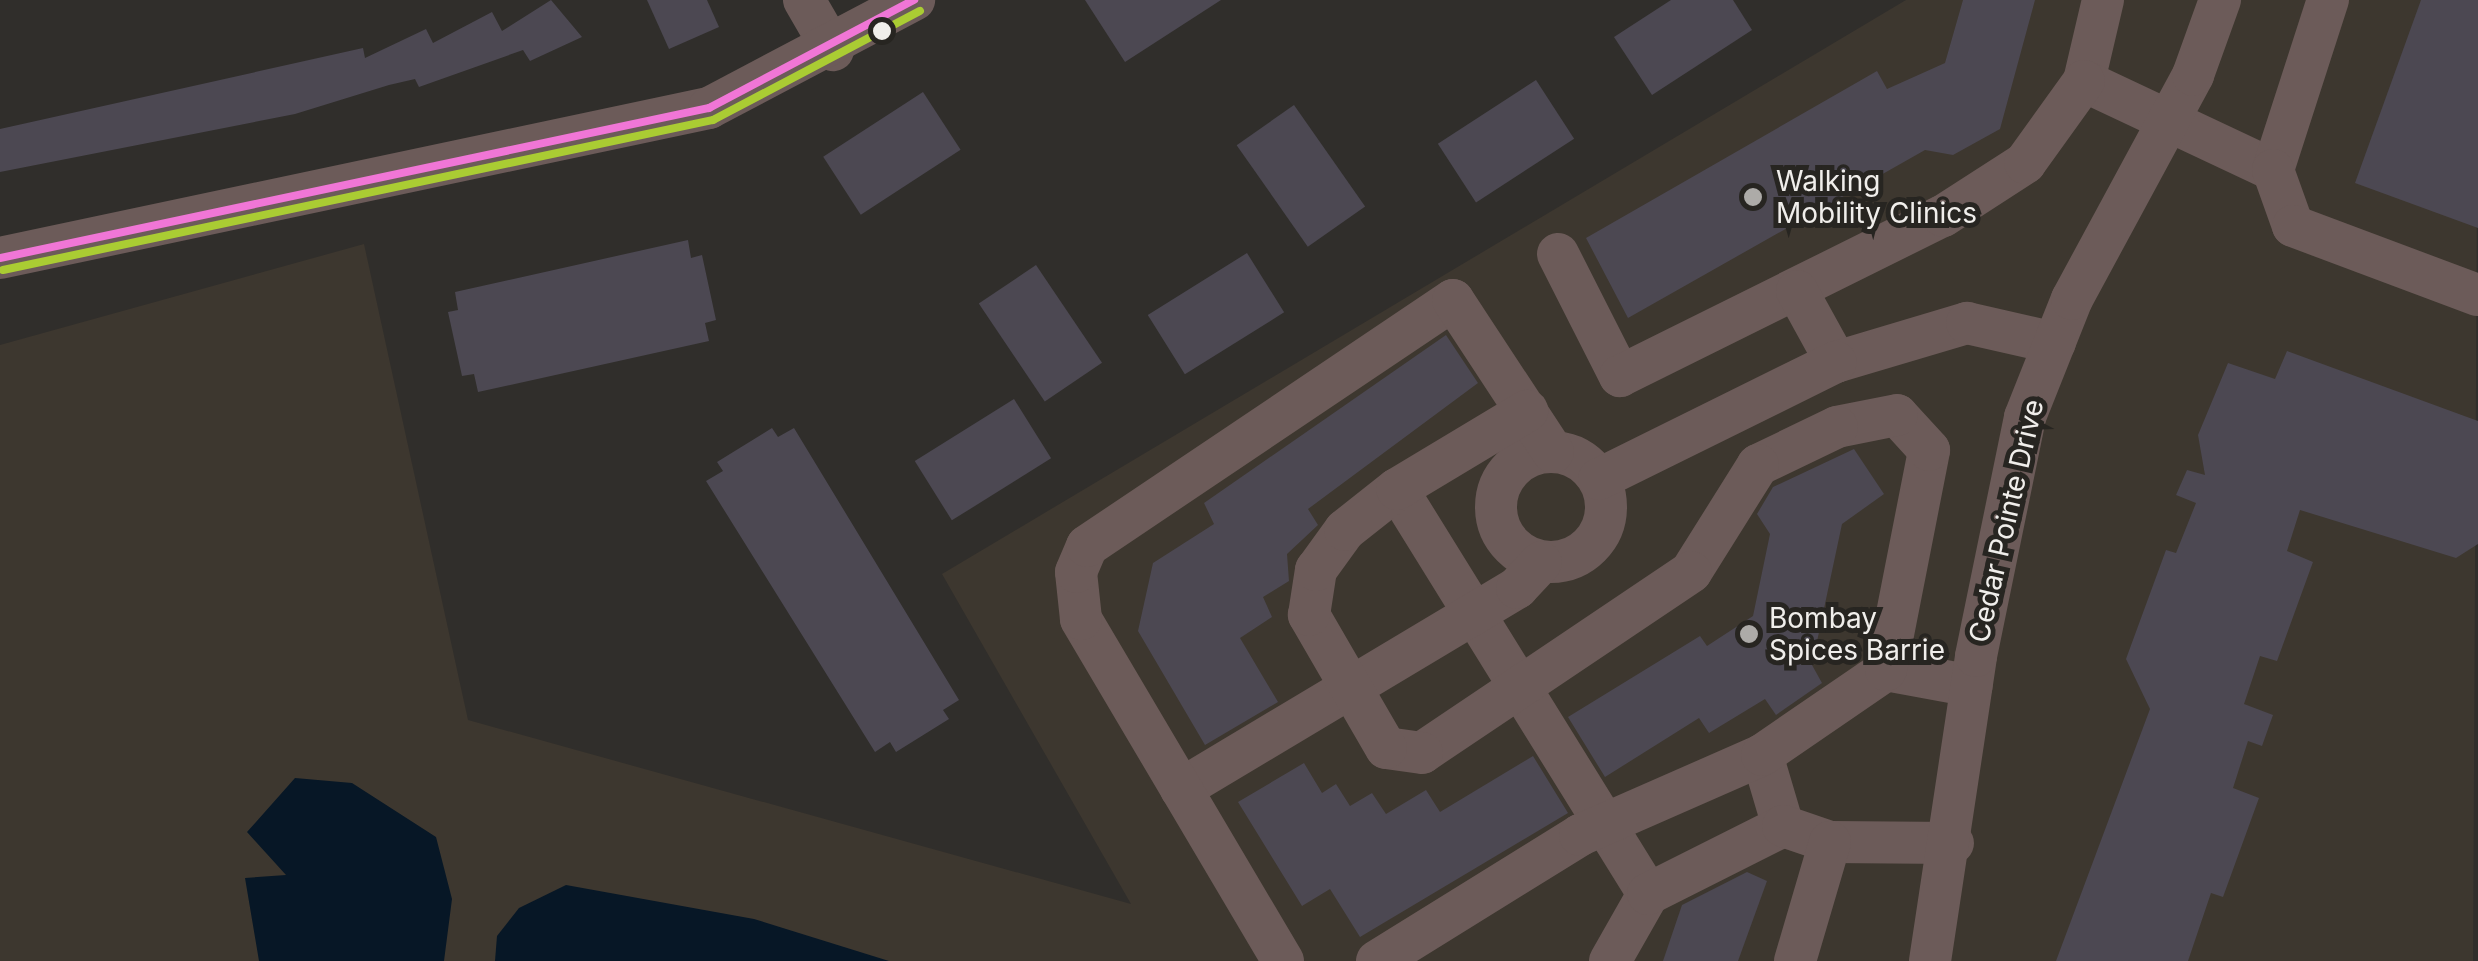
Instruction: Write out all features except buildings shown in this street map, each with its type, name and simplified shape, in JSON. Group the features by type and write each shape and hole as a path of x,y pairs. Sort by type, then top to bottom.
{"street":[{"path":"804,0 834,50"},
{"path":"0,258 710,108 834,50 914,0"},
{"path":"1558,254 1620,376 1796,291 2025,163 2084,82 2103,0"},
{"name":"Cedar Pointe Drive","path":"1930,961 1952,843 1972,686 2025,416 2055,343 2170,118 2220,0"},
{"path":"2328,0 2273,170 2293,226 2478,295"},
{"path":"2084,82 2170,118 2273,170"},
{"path":"1796,291 1836,362"},
{"path":"1282,961 1081,620 1076,572 1086,546 1452,300 1553,452 1599,479"},
{"path":"1599,479 1836,362 1967,322 2055,343"},
{"path":"1376,961 1580,835 1609,828 1762,755 1886,670 1929,450 1897,415 1837,426 1758,465 1691,572 1523,691 1407,756 1386,748 1309,616 1316,570 1344,530 1398,489 1527,411"},
{"path":"1541,562 1510,544 1497,493 1518,463 1553,452"},
{"path":"1181,789 1475,614 1541,562 1576,557 1602,532 1599,479"},
{"path":"1398,489 1648,894"},
{"path":"1886,670 1972,686"},
{"path":"1762,755 1783,826"},
{"path":"1610,961 1648,894 1783,826 1830,842 1952,843"},
{"path":"1795,961 1830,842"}],"shaded area":[{"path":"1906,0 2478,0 2473,961 0,961 0,345 364,244 468,720 1131,904 942,574"}],"water":[{"path":"295,778 352,783 436,837 452,899 444,961 259,961 245,878 286,875 247,832"},
{"path":"566,885 754,919 889,961 495,961 497,936 519,908"}],"transit line":[{"path":"0,258 709,108 914,0"},
{"path":"3,270 713,120 920,11"}],"place":[{"name":"Walking Mobility Clinics","path":"1753,197"},
{"name":"Bombay Spices Barrie","path":"1749,634"}]}
